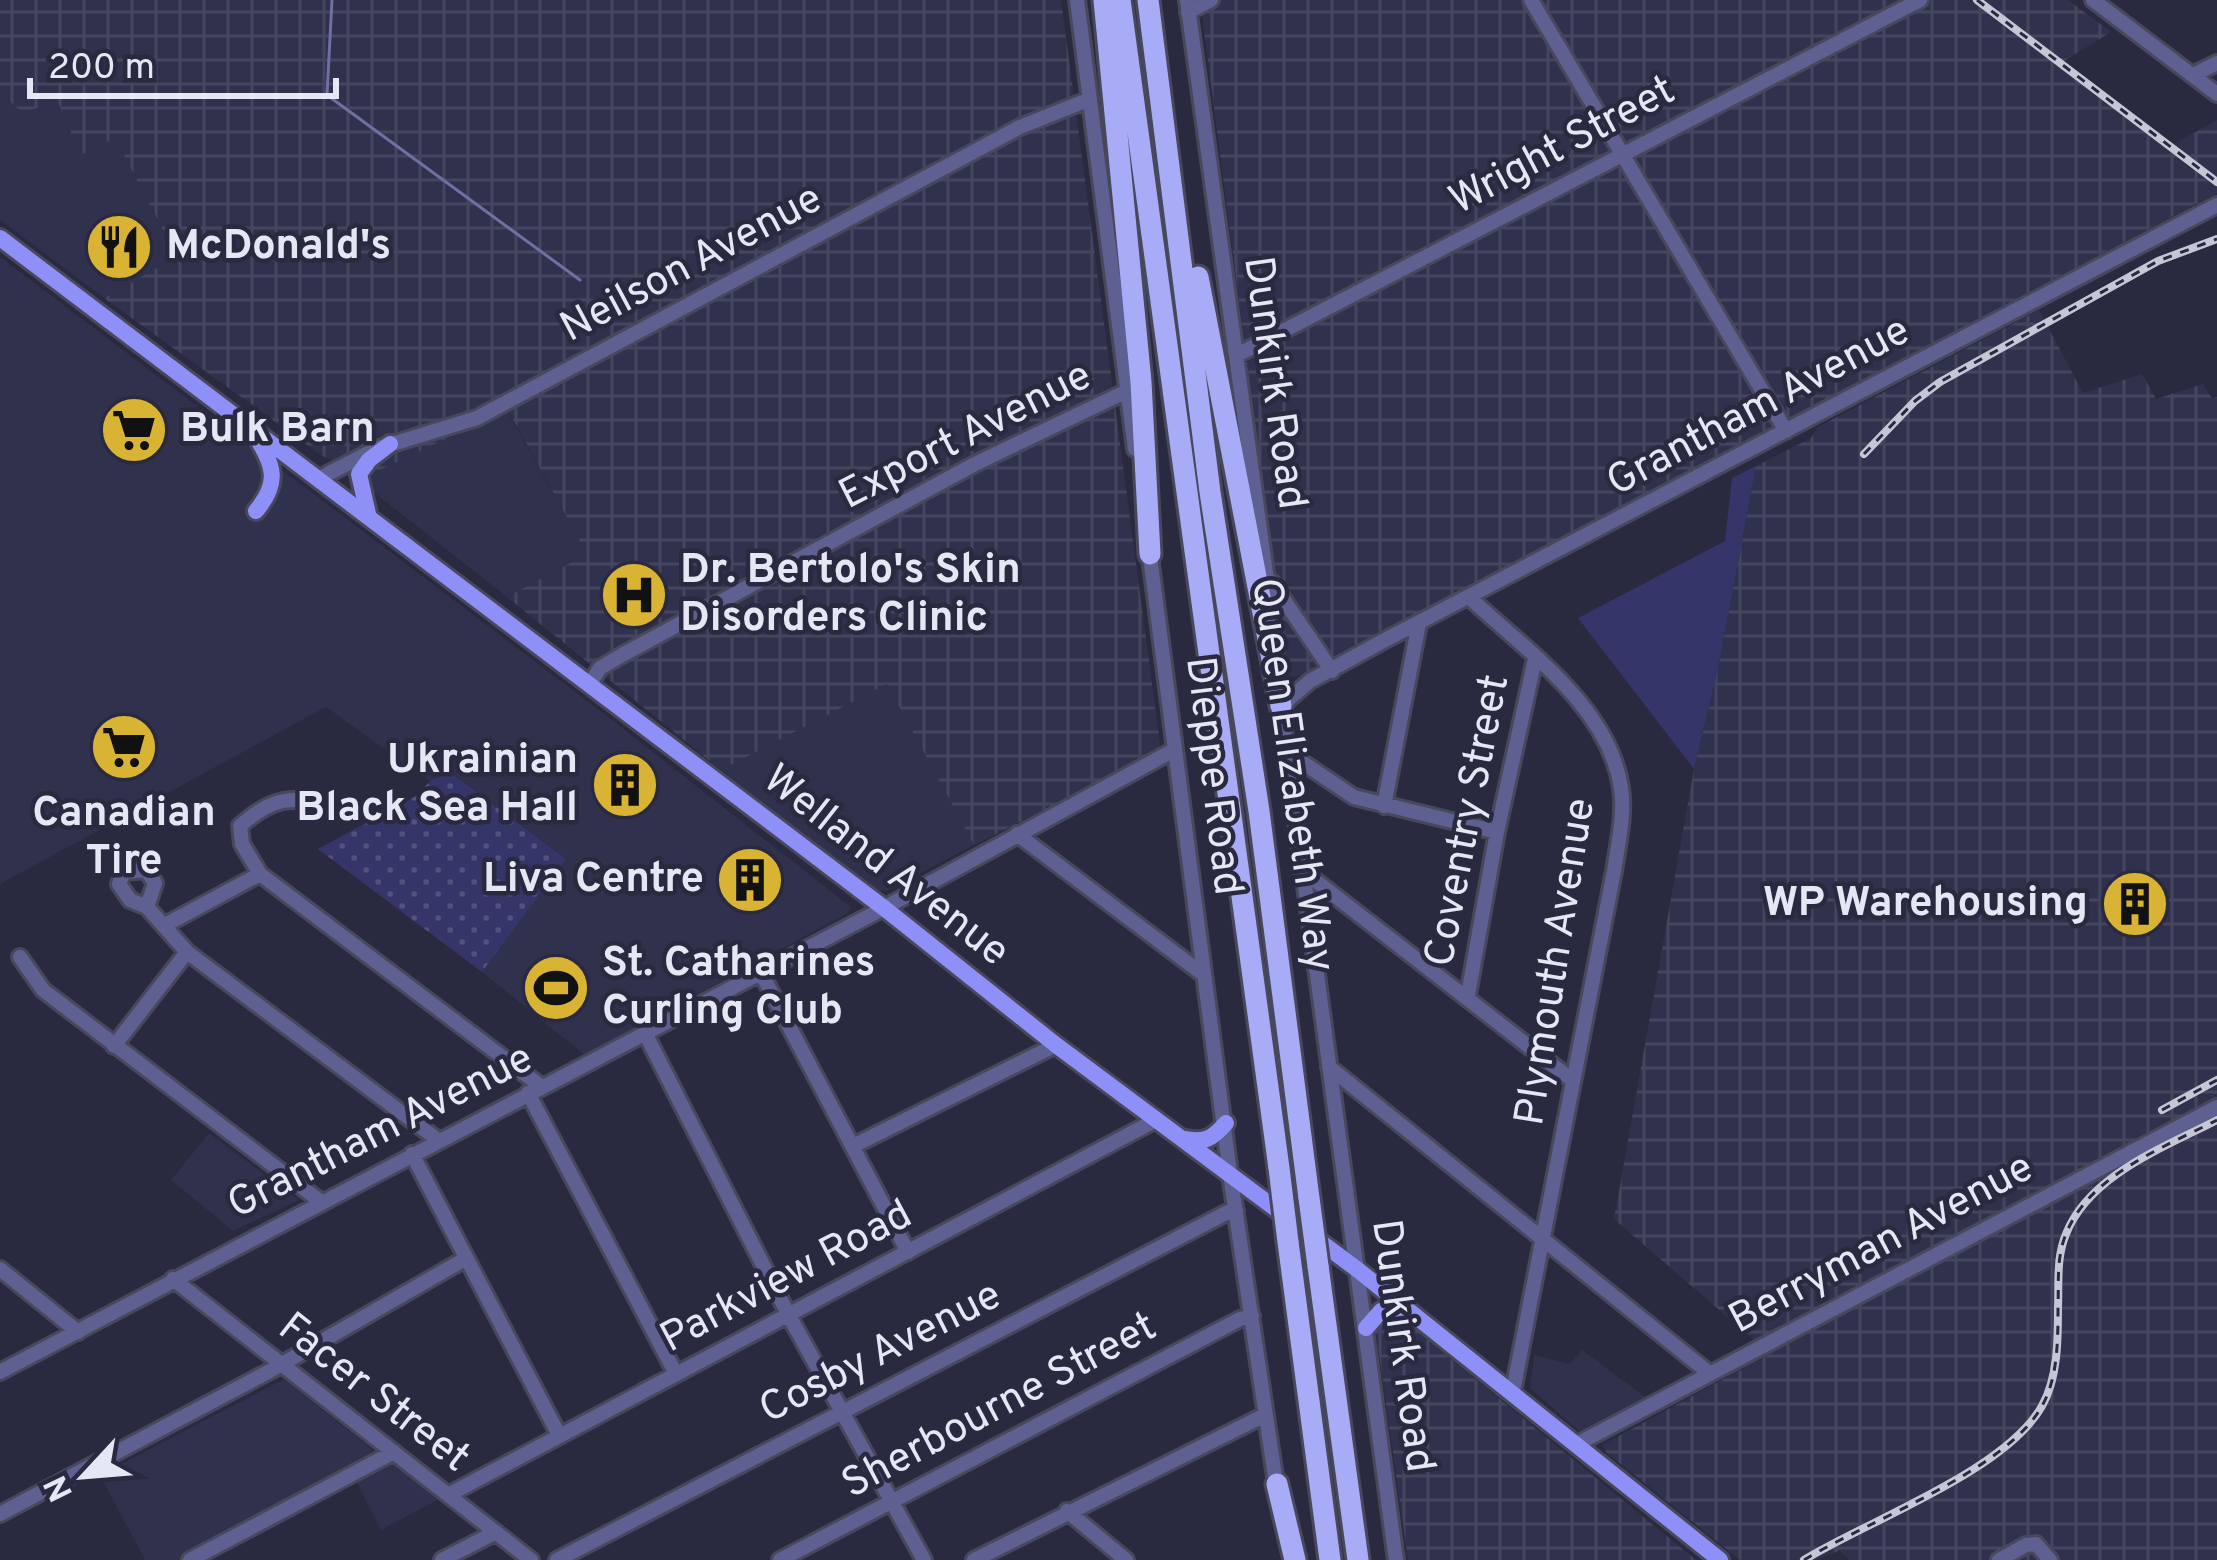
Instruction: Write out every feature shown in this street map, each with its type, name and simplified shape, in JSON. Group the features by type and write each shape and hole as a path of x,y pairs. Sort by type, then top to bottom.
{"highway":[{"path":"1104,0 1141,382 1150,554"},
{"name":"Queen Elizabeth Way","path":"1120,0 1330,1560"},
{"name":"Queen Elizabeth Way","path":"1148,0 1210,492 1259,811 1358,1560"},
{"path":"1176,206 1195,260 1281,706"},
{"path":"1276,1484 1291,1560"}],"main road":[{"name":"Welland Avenue","path":"0,238 884,908 1056,1046 1358,1270 1720,1560"},
{"path":"252,428 274,481 256,511"},
{"path":"368,514 359,473 390,444"},
{"path":"1185,1139 1202,1142 1226,1123"},
{"path":"1366,1328 1381,1311 1403,1307"}],"street":[{"name":"Dieppe Road","path":"1077,0 1230,1174 1276,1484"},
{"path":"1188,6 1211,0"},
{"path":"1531,0 1786,431"},
{"name":"Wright Street","path":"1237,355 1920,0"},
{"path":"2093,0 2217,94"},
{"name":"Dunkirk Road","path":"1188,6 1275,667"},
{"path":"2193,75 2217,63"},
{"name":"Neilson Avenue","path":"320,478 390,444 478,418 1020,127 1090,99"},
{"name":"Grantham Avenue","path":"1281,706 1310,682 1419,623 2217,205"},
{"name":"Export Avenue","path":"589,685 600,668 622,655 975,464 1127,391"},
{"path":"1266,574 1332,671"},
{"name":"Plymouth Avenue","path":"1468,597 1602,731 1622,792 1614,871 1513,1391"},
{"path":"1384,806 1419,623"},
{"name":"Coventry Street","path":"1468,995 1535,659"},
{"path":"1275,667 1289,682 1310,682"},
{"name":"Dunkirk Road","path":"1281,706 1396,1560"},
{"name":"Grantham Avenue","path":"0,1372 884,908 1174,750"},
{"path":"1287,752 1354,797 1497,832"},
{"path":"332,806 300,797 280,801 240,826 242,844 260,874 535,1090 676,1374"},
{"path":"1017,834 1204,975"},
{"path":"1303,871 1572,1080"},
{"path":"165,925 260,874"},
{"path":"147,907 188,952 438,1140"},
{"path":"114,1046 188,952"},
{"path":"20,957 43,990 320,1202"},
{"path":"760,971 908,1252"},
{"path":"645,1033 788,1314 924,1560"},
{"path":"853,1146 1056,1046"},
{"path":"1329,1066 1708,1373"},
{"name":"Berryman Avenue","path":"1579,1444 2217,1107"},
{"name":"Parkview Road","path":"448,1495 1156,1120"},
{"path":"412,1154 559,1435"},
{"name":"Cosby Avenue","path":"557,1560 1236,1211"},
{"path":"0,1514 465,1259"},
{"path":"0,1269 78,1331"},
{"name":"Facer Street","path":"173,1279 531,1560"},
{"name":"Sherbourne Street","path":"780,1560 1252,1316"},
{"path":"974,1560 1265,1415"},
{"path":"190,1560 394,1453"},
{"path":"1067,1511 1126,1560"},
{"path":"442,1560 496,1532"},
{"path":"1999,1560 2036,1544 2050,1560"}],"shaded area":[{"path":"0,0 1061,0 1161,751 974,845 887,684 721,770 507,597 587,554 508,410 371,474 324,457 104,298 177,257 115,138 81,155 56,98 25,114 0,94"},
{"path":"1200,0 2068,0 2111,32 2064,61 2174,144 2217,120 2217,193 1288,679"},
{"path":"0,94 25,114 55,98 115,138 177,258 104,298 0,220"},
{"path":"0,257 594,706 851,907 848,913 585,1055 482,972 566,859 451,772 430,781 326,707 0,884"},
{"path":"2039,310 2083,393 2142,374 2156,399 2203,384 2212,398 2217,397 2217,1560 1850,1560 1839,1551 1817,1560 1740,1560 1602,1445 1770,1354 1614,1219 1694,769 1756,466 1811,438 1818,427"},
{"path":"507,410 587,554 507,597 372,491 371,474"},
{"path":"1756,466 1694,769 1578,618 1725,541 1732,478"},
{"path":"887,683 974,845 887,891 875,890 721,770"},
{"path":"450,772 566,859 482,972 318,849 418,795 430,781"},
{"path":"209,1133 299,1200 233,1231 171,1180"},
{"path":"1401,1318 1696,1560 1408,1560 1375,1326"},
{"path":"1582,1350 1645,1397 1579,1431 1530,1388 1534,1355 1570,1364"},
{"path":"284,1379 379,1455 183,1560 145,1560 100,1475"},
{"path":"393,1463 439,1499 381,1530 356,1481"}],"waterway":[{"path":"332,0 327,95 580,280"}],"railway":[{"path":"1977,0 2217,182"},
{"path":"1864,454 1940,382 2158,261 2217,239"},
{"path":"2162,1110 2217,1080"},
{"path":"1804,1560 1967,1473 2024,1430 2042,1406 2054,1371 2061,1252 2077,1213 2131,1165 2217,1120"}],"place":[{"name":"McDonald's","path":"119,247"},
{"name":"Bulk Barn","path":"134,430"},
{"name":"Dr. Bertolo's Skin Disorders Clinic","path":"634,595"},
{"name":"Canadian Tire","path":"124,747"},
{"name":"Ukrainian Black Sea Hall","path":"625,785"},
{"name":"Liva Centre","path":"750,880"},
{"name":"WP Warehousing","path":"2135,904"},
{"name":"St. Catharines Curling Club","path":"556,988"}]}
